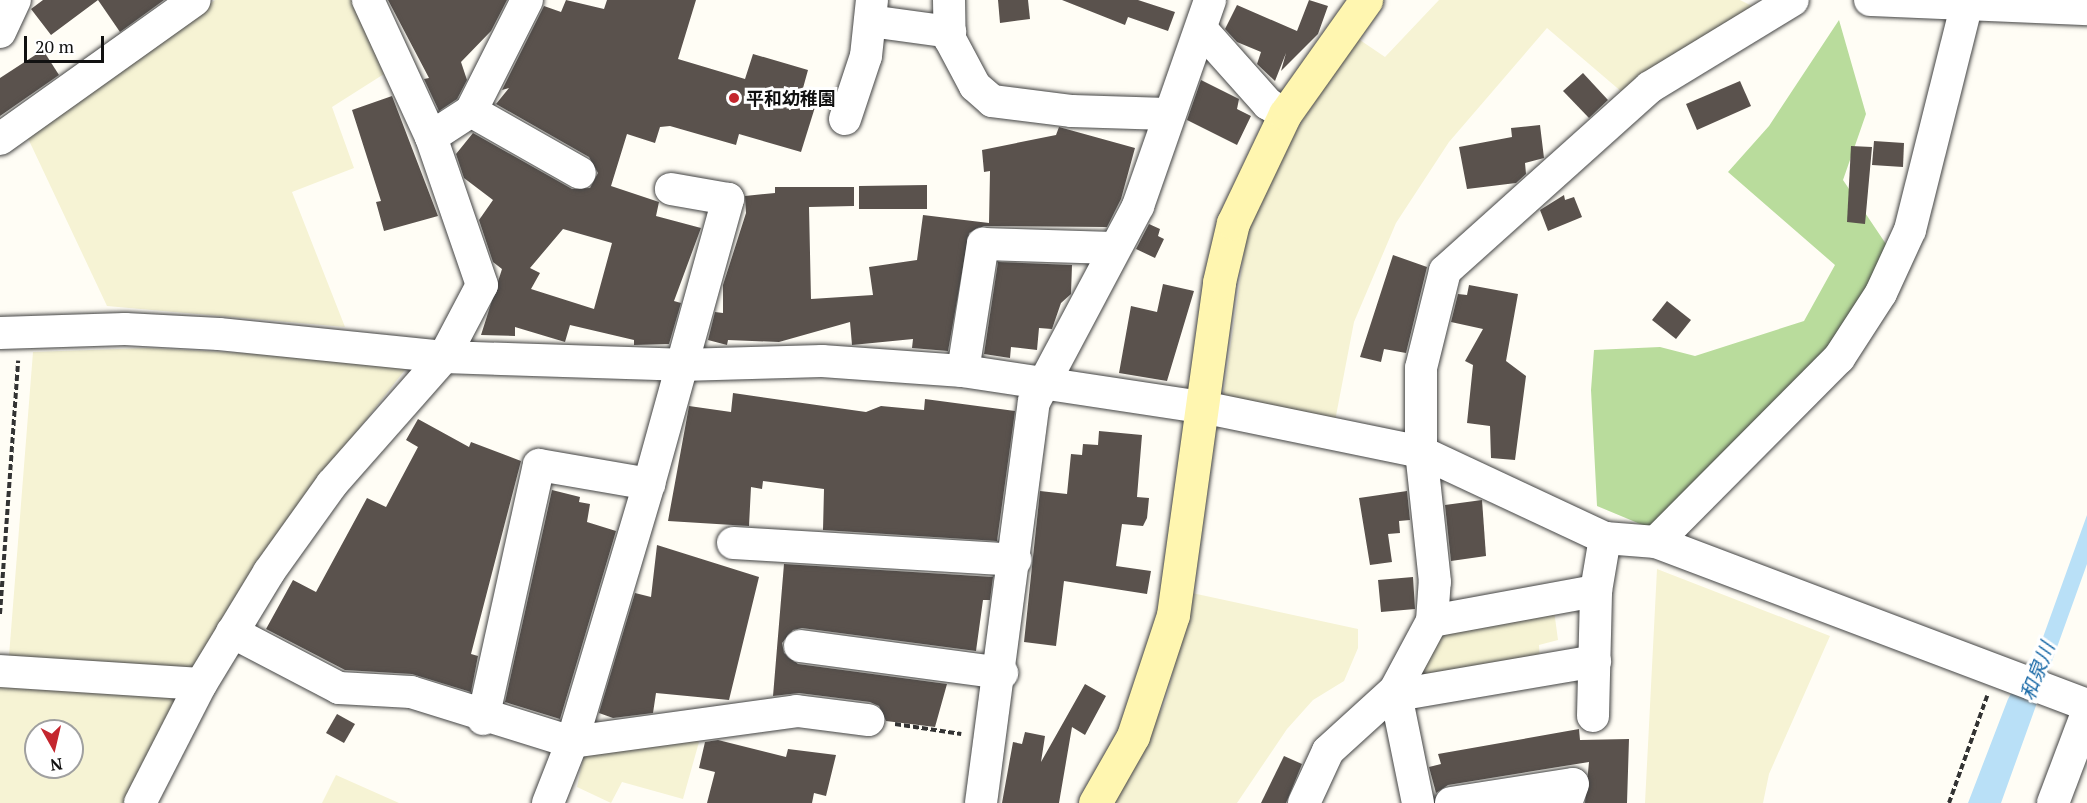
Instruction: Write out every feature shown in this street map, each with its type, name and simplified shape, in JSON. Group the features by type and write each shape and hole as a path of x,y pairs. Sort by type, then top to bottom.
{"street":[{"path":"0,32 15,0"},
{"path":"0,139 195,0"},
{"path":"140,803 201,684 232,632 332,484 444,357 482,285 431,137 368,0"},
{"path":"431,137 471,111 527,0"},
{"path":"950,0 950,32 975,86 992,100 1072,111 1167,114"},
{"path":"981,803 1002,673 1040,385 1138,206 1167,114 1202,30 1210,0"},
{"path":"1095,803 1133,736 1170,626 1202,407 1233,223 1285,114 1366,0"},
{"path":"1304,803 1328,751 1396,693 1432,621 1435,582 1421,452 1421,368 1445,271 1650,87 1793,0"},
{"path":"1870,0 2087,9"},
{"path":"1656,542 1839,358 1881,293 1910,230 1967,3"},
{"path":"845,120 866,56 871,10 950,32"},
{"path":"1202,30 1268,104 1285,114"},
{"path":"471,111 580,173"},
{"path":"548,803 572,742 649,484 728,199 671,189"},
{"path":"963,371 983,244 1113,248"},
{"path":"10,331 219,334 444,357 681,365 822,361 963,371 1040,385 1202,407 1421,452 1605,538 1656,542 2079,705 2076,774 2054,803"},
{"path":"483,719 539,465 649,484"},
{"path":"1593,716 1596,591 1605,538"},
{"path":"733,543 1016,560"},
{"path":"1432,621 1596,591"},
{"path":"232,632 339,688 411,692 483,719 572,742 797,711 868,720"},
{"path":"801,646 1002,673"},
{"path":"1396,693 1595,661"},
{"path":"0,671 201,684"},
{"path":"1396,693 1418,803"},
{"path":"1451,803 1573,784 1566,803"}],"path":[{"path":"0,614 10,331"},
{"path":"1949,803 1999,675"},
{"path":"868,720 992,739"}],"shaded area":[{"path":"215,0 352,0 384,74 332,107 354,168 292,192 345,327 107,306 25,132"},
{"path":"1439,0 1740,0 1756,8 1623,93 1547,28 1449,142 1396,223 1354,322 1335,421 1223,397 1248,227 1295,132 1357,38 1385,57"},
{"path":"148,348 411,362 281,529 196,672 9,656 33,352"},
{"path":"1657,569 1830,636 1769,774 1763,803 1645,803"},
{"path":"1192,593 1358,629 1358,648 1344,681 1313,700 1287,729 1237,803 1113,803 1166,701"},
{"path":"1554,610 1558,640 1539,645 1540,662 1417,683 1435,635"},
{"path":"0,686 178,697 125,803 0,803"},
{"path":"673,734 699,742 683,799 622,782 611,803 577,787 586,745"},
{"path":"336,775 399,803 322,803"}],"green space":[{"path":"1839,20 1866,114 1843,180 1890,250 1833,344 1657,531 1597,506 1591,390 1594,350 1660,347 1695,356 1804,321 1835,265 1728,172 1769,126"}],"water":[{"name":"和泉川","path":"2087,515 2087,564 2001,803 1968,803 2008,699 2042,640"}],"building":[{"path":"43,0 98,0 51,35 31,9"},
{"path":"98,0 164,0 120,32"},
{"path":"388,0 507,0 491,31 461,62 467,80 457,99 439,111 424,79 429,78"},
{"path":"566,0 604,9 607,0 696,0 678,59 745,79 753,54 808,70 800,99 816,104 801,152 739,134 736,145 670,126 660,127 655,143 627,134 611,186 659,202 656,216 701,228 674,301 681,303 669,344 634,345 634,340 570,325 565,342 515,327 515,336 481,335 502,269 493,262 479,220 493,200 464,178 456,154 473,133 572,189 590,188 598,173 589,157 496,104 509,88 502,90 544,6 561,12","holes":["563,229 612,243 594,309 531,289 540,273 530,268"]},
{"path":"998,0 1028,0 1030,19 1000,23"},
{"path":"1062,0 1138,0 1175,12 1168,31 1128,17 1125,25"},
{"path":"1309,0 1328,6 1318,34 1281,71 1286,53 1275,81 1257,64 1261,52 1237,42 1225,29 1237,5 1297,31"},
{"path":"43,50 59,75 0,116 0,78"},
{"path":"1583,73 1608,100 1589,118 1563,91"},
{"path":"1201,80 1239,99 1237,109 1251,116 1237,145 1187,120"},
{"path":"1740,81 1751,106 1697,130 1686,104"},
{"path":"392,96 438,216 384,231 376,202 381,201 352,110"},
{"path":"1540,125 1544,158 1525,163 1526,174 1516,183 1467,189 1459,147 1512,137 1511,128"},
{"path":"1059,127 1135,148 1121,199 1107,227 984,226 969,233 948,351 912,348 913,339 852,345 850,322 779,342 728,340 727,345 708,340 715,312 723,313 723,285 746,213 745,196 775,193 775,187 854,187 854,206 809,207 811,299 873,295 869,267 917,260 923,215 989,223 990,171 984,172 982,150 1056,135"},
{"path":"1874,141 1904,143 1903,167 1872,165"},
{"path":"1851,146 1872,147 1865,224 1847,222"},
{"path":"927,185 927,209 859,209 859,186"},
{"path":"1564,195 1565,200 1574,197 1582,217 1548,231 1540,210"},
{"path":"1149,224 1160,229 1158,236 1164,239 1155,258 1136,249"},
{"path":"1393,255 1427,267 1406,353 1384,349 1381,362 1360,357"},
{"path":"998,262 1072,265 1071,294 1061,303 1052,329 1039,328 1037,350 1011,347 1010,358 984,354"},
{"path":"1163,284 1194,291 1167,381 1119,373 1131,306 1157,312"},
{"path":"1469,285 1518,294 1506,361 1526,376 1515,460 1491,458 1490,426 1467,423 1473,365 1465,361 1483,329 1451,322 1458,294 1467,295"},
{"path":"1667,301 1691,320 1676,339 1652,320"},
{"path":"733,393 866,412 881,406 924,410 925,399 1015,411 997,541 823,530 824,489 763,481 762,489 751,487 749,526 668,521 689,406 731,412"},
{"path":"418,419 469,447 471,442 521,461 471,654 478,656 471,692 412,674 345,670 266,629 293,580 316,592 367,498 386,507 418,447 406,440"},
{"path":"1099,431 1142,435 1137,497 1149,498 1147,518 1143,526 1122,524 1116,566 1151,571 1147,594 1064,581 1056,646 1024,642 1040,491 1067,494 1071,454 1082,455 1083,444 1098,445"},
{"path":"552,490 580,497 579,502 590,504 587,522 616,531 560,719 505,702"},
{"path":"1407,491 1410,520 1399,521 1400,533 1388,534 1392,562 1370,565 1359,498"},
{"path":"1482,500 1486,556 1451,561 1445,505"},
{"path":"657,545 759,577 729,700 656,693 653,713 613,718 599,713 635,593 651,597"},
{"path":"784,564 993,577 990,600 983,600 976,651 802,628 793,630 782,643 784,653 798,664 947,684 935,727 886,721 879,706 870,702 799,693 773,696"},
{"path":"1413,577 1415,609 1381,612 1378,580"},
{"path":"1085,684 1106,696 1085,735 1072,727 1059,803 1002,803 1013,742 1022,744 1025,732 1045,736 1041,762"},
{"path":"337,714 355,724 344,743 326,733"},
{"path":"1579,729 1580,740 1629,739 1627,803 1585,803 1589,762 1448,785 1436,793 1429,767 1441,764 1438,754"},
{"path":"718,740 786,757 788,749 836,755 826,796 814,793 812,803 707,803 715,772 699,768 705,742"},
{"path":"1284,756 1302,764 1286,803 1261,803"}],"place":[{"name":"平和幼稚園","path":"734,98"}]}
